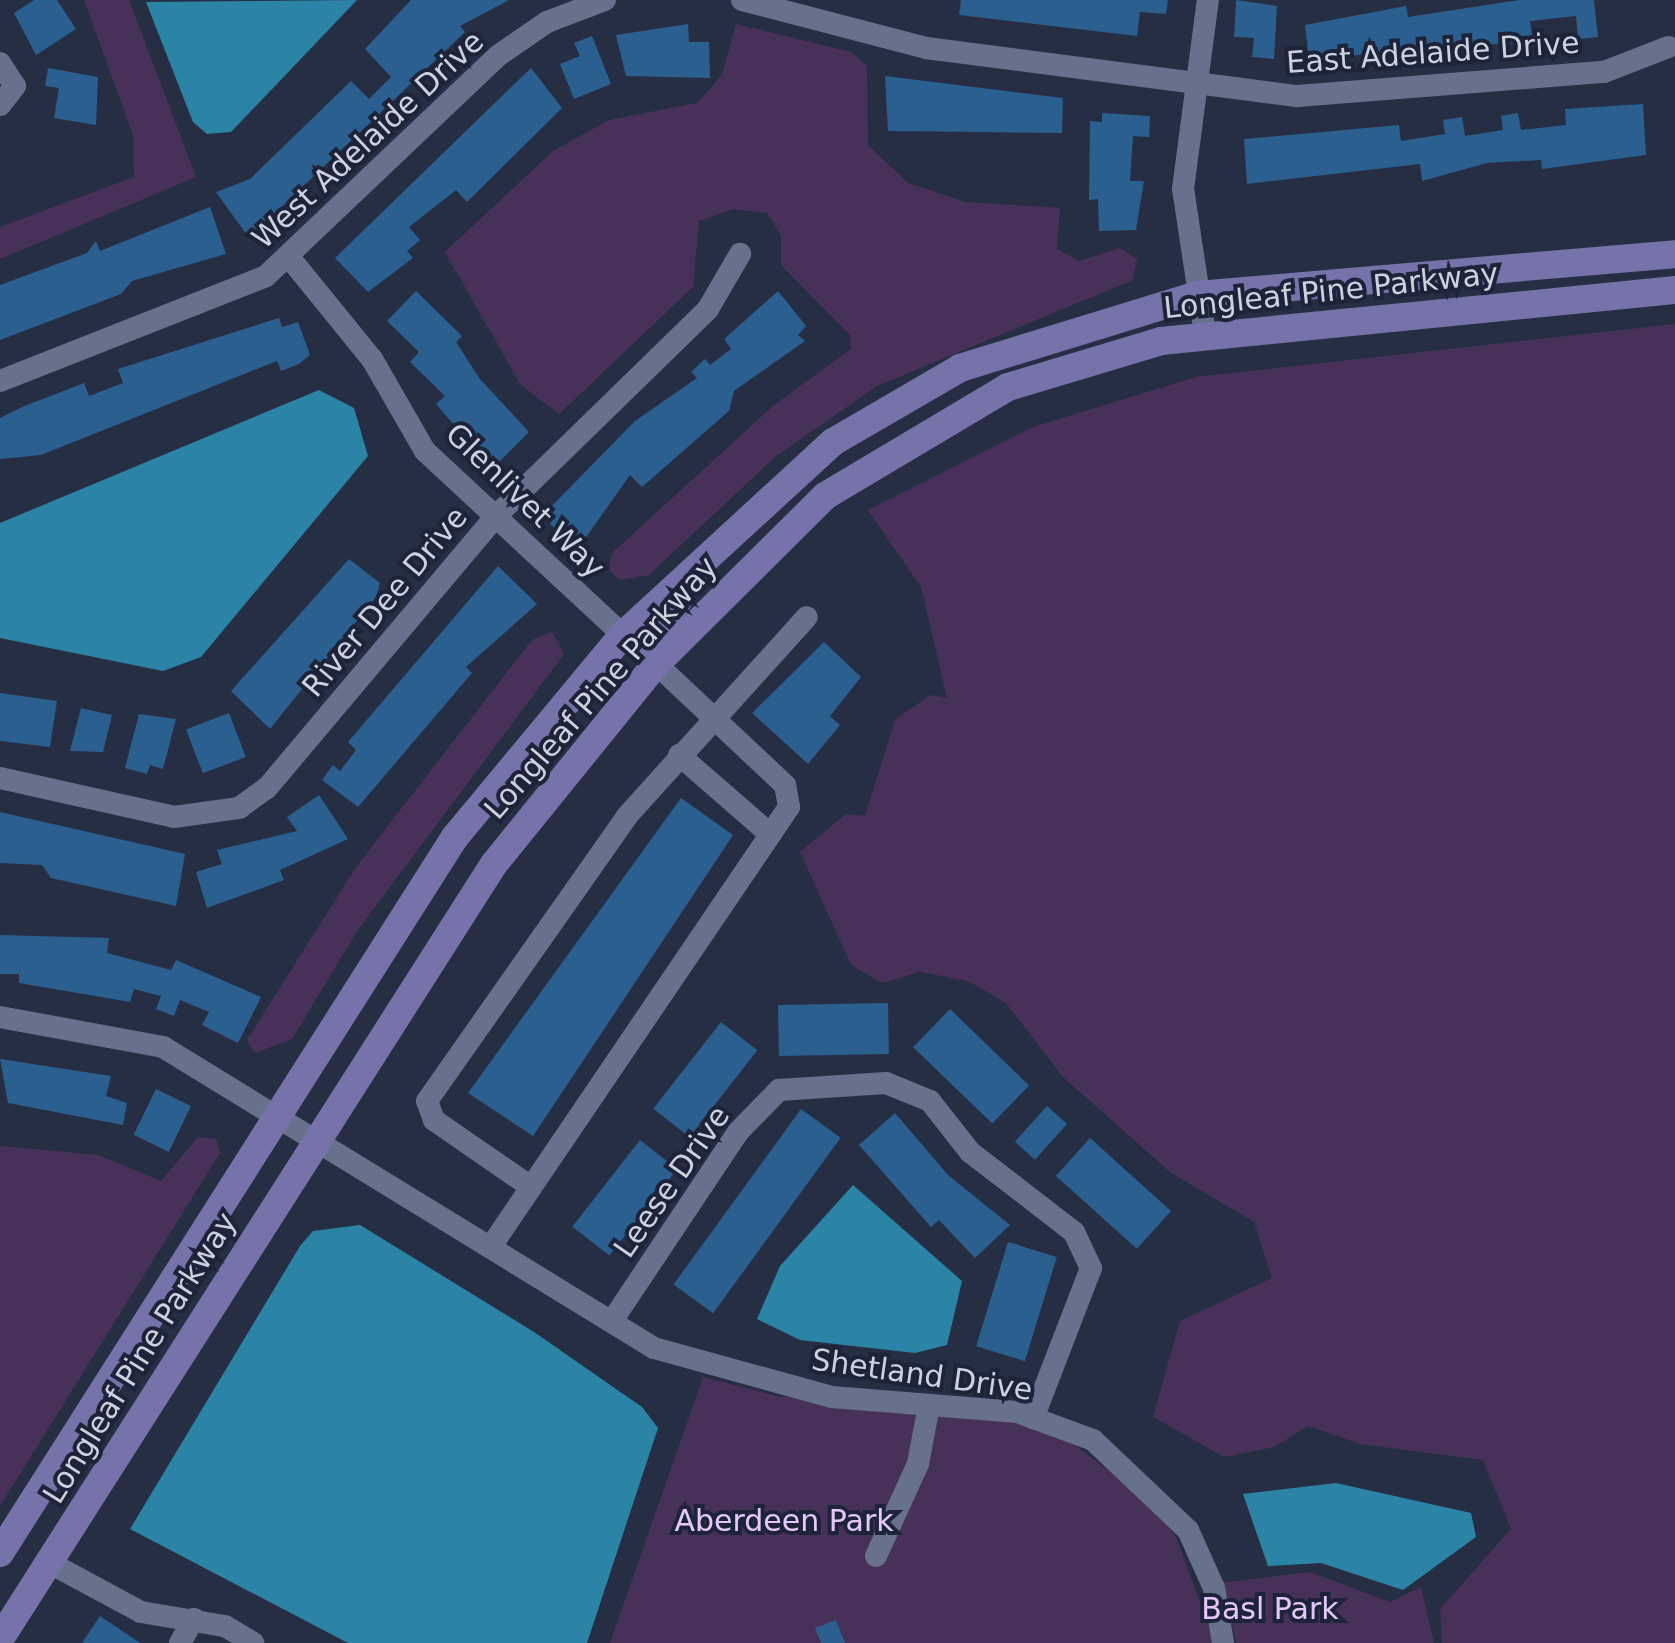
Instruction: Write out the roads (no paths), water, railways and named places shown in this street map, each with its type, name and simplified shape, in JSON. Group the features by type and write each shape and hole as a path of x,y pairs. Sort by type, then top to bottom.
{"main road":[{"name":"Longleaf Pine Parkway","path":"0,1553 455,836 623,635 794,472 960,368 1198,295 1675,254"},
{"name":"Longleaf Pine Parkway","path":"0,1639 317,1136 494,864 656,664 778,536 907,441 1008,387 1205,334 1675,290"},
{"path":"656,664 650,643 663,616 797,488 794,472"}],"street":[{"name":"West Adelaide Drive","path":"0,381 266,276 499,55 547,22 604,0"},
{"path":"742,0 926,48 1196,84"},
{"path":"1205,334 1183,189 1208,0"},
{"name":"East Adelaide Drive","path":"1196,84 1297,96 1508,80 1604,72 1668,46"},
{"path":"0,63 15,86 0,105"},
{"name":"River Dee Drive","path":"0,778 174,817 238,808 286,770 496,516 708,309 740,254"},
{"name":"Glenlivet Way","path":"289,258 350,328 425,452 623,635"},
{"path":"531,1187 434,1120 427,1101 551,916 678,754 808,617"},
{"path":"492,1245 770,834 790,794 656,664"},
{"path":"678,754 770,834"},
{"name":"Shetland Drive","path":"0,1017 163,1047 317,1136 654,1348 832,1398 1033,1418 1093,1440 1188,1530 1214,1588 1224,1643"},
{"name":"Leese Drive","path":"612,1321 738,1132 779,1090 886,1083 930,1101 970,1152 1074,1232 1091,1268 1033,1418"},
{"path":"876,1556 918,1464 929,1405"},
{"path":"50,1563 141,1612 194,1620 253,1643"},
{"path":"180,1643 194,1620"}],"water":[{"path":"357,0 231,132 207,134 193,122 146,2"},
{"path":"319,390 354,408 368,456 201,657 163,671 0,638 0,523"},
{"path":"853,1185 962,1281 947,1345 915,1353 800,1340 757,1319 780,1266"},
{"path":"360,1225 534,1332 642,1407 658,1428 587,1643 348,1643 130,1529 300,1246 313,1231"},
{"path":"1336,1483 1471,1513 1476,1537 1403,1590 1321,1563 1268,1566 1243,1494"}],"park label":[{"name":"Aberdeen Park","path":"784,1521"},
{"name":"Basl Park","path":"1270,1609"}]}
